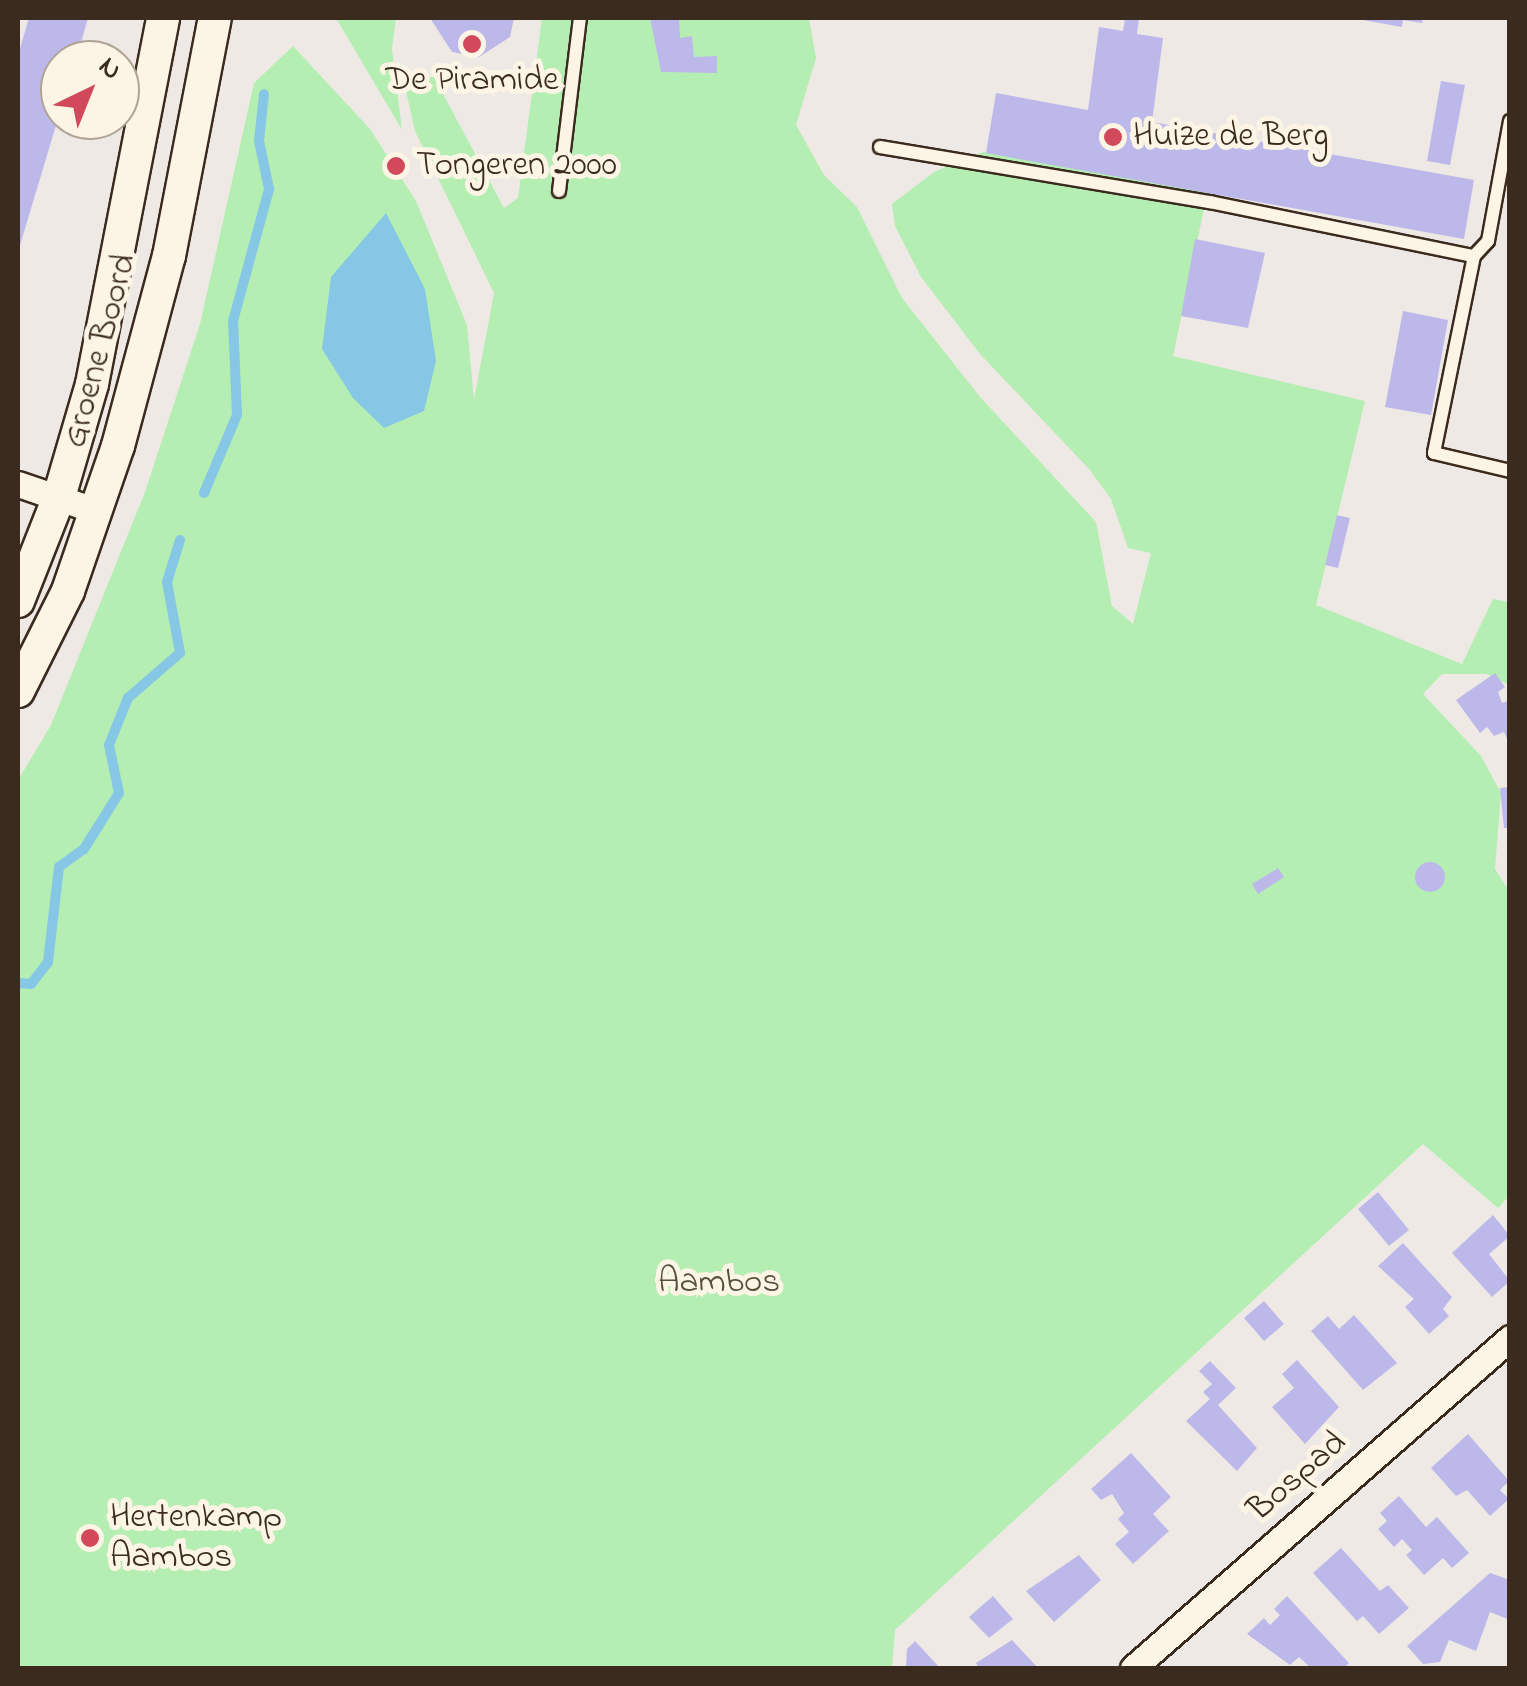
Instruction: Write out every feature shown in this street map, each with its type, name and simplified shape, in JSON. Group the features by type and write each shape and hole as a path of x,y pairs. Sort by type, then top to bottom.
{"street":[{"name":"Groene Boord","path":"18,601 60,497 111,306 163,18"},
{"name":"Groene Boord","path":"18,691 57,618 97,510 169,256 216,18"},
{"path":"18,484 97,510"},
{"name":"Bospad","path":"1132,1668 1510,1338"}],"lane":[{"path":"559,191 580,18"},
{"path":"1510,122 1488,240 1474,256 1434,453 1510,471"},
{"path":"880,147 1210,202 1474,256"}],"green space":[{"path":"336,18 396,18 392,49 402,130"},
{"name":"Aambos","path":"542,18 809,18 816,58 796,125 824,175 857,207 902,298 980,397 1096,522 1112,606 1133,624 1151,553 1128,548 1111,499 1089,469 980,354 921,277 895,226 892,204 934,172 983,152 1208,190 1173,356 1365,401 1316,605 1462,664 1493,599 1509,602 1509,685 1487,674 1442,674 1423,694 1481,756 1501,793 1495,869 1510,892 1509,1196 1498,1208 1423,1144 895,1630 892,1668 18,1668 18,780 51,725 145,492 200,324 254,83 293,46 370,129 416,201 467,325 474,400 494,293 415,131 406,91 416,77 434,77 504,208 518,198"}],"water":[{"path":"386,213 425,289 436,361 424,411 384,428 353,398 322,349 331,277"}],"building":[{"path":"29,18 88,18 82,40 40,40 40,140 52,140 18,252 18,55"},
{"name":"De Piramide","path":"430,18 514,18 510,37 479,57 452,52"},
{"path":"650,18 679,18 680,38 692,36 694,57 717,56 717,73 661,72"},
{"name":"Huize de Berg","path":"1125,18 1139,18 1137,34 1163,38 1152,122 1474,180 1464,239 986,153 996,93 1088,110 1099,27 1123,31"},
{"name":"Huize de Berg","path":"1352,18 1423,18 1422,23 1403,20 1402,27"},
{"path":"1441,81 1465,85 1450,165 1427,161"},
{"path":"1195,239 1265,253 1248,328 1181,316"},
{"path":"1403,311 1448,320 1431,415 1385,407"},
{"path":"1337,515 1350,518 1338,568 1325,565"},
{"path":"1495,673 1505,687 1498,692 1502,703 1510,700 1510,745 1504,732 1494,736 1487,727 1480,733 1456,700"},
{"path":"1510,787 1510,828 1504,828 1500,788"},
{"path":"1430,862 1440,867 1445,877 1440,887 1430,892 1420,887 1415,877 1420,867"},
{"path":"1278,868 1284,877 1258,894 1252,884"},
{"path":"1378,1192 1409,1230 1389,1246 1358,1209"},
{"path":"1493,1215 1510,1236 1489,1254 1510,1281 1492,1297 1452,1253"},
{"path":"1403,1243 1452,1297 1443,1309 1449,1316 1429,1334 1405,1307 1414,1299 1378,1266"},
{"path":"1264,1301 1284,1324 1264,1341 1244,1318"},
{"path":"1354,1315 1397,1363 1363,1390 1311,1331 1328,1316 1339,1329"},
{"path":"1297,1360 1339,1407 1305,1444 1272,1407 1294,1388 1282,1374"},
{"path":"1210,1361 1236,1388 1218,1405 1257,1448 1237,1471 1186,1421 1210,1399 1203,1392 1212,1384 1199,1371"},
{"path":"1468,1434 1509,1481 1500,1490 1509,1499 1490,1516 1467,1490 1456,1496 1431,1468"},
{"path":"1131,1453 1171,1497 1153,1514 1169,1531 1133,1564 1115,1544 1129,1532 1118,1519 1124,1513 1112,1494 1101,1500 1091,1489"},
{"path":"1399,1496 1426,1527 1437,1517 1469,1553 1452,1568 1443,1558 1424,1575 1406,1555 1412,1550 1402,1539 1394,1547 1378,1529 1387,1521 1380,1513"},
{"path":"1341,1548 1380,1591 1388,1585 1409,1608 1379,1634 1363,1616 1357,1621 1313,1573"},
{"path":"1079,1555 1101,1580 1054,1622 1026,1591"},
{"path":"1490,1573 1510,1580 1510,1620 1490,1612 1476,1651 1449,1640 1440,1662 1423,1664 1407,1646"},
{"path":"993,1596 1013,1619 989,1638 969,1617"},
{"path":"1287,1596 1349,1663 1344,1668 1311,1668 1299,1657 1290,1665 1247,1634 1264,1618 1270,1625 1280,1615 1274,1609"},
{"path":"1012,1640 1038,1668 979,1668 976,1663"},
{"path":"915,1641 940,1668 906,1668 907,1649"}],"waterway":[{"path":"204,493 237,415 233,321 269,189 259,141 264,94"},
{"path":"18,983 31,984 48,962 59,867 84,849 119,793 109,745 128,698 180,653 167,582 180,540"}],"place":[{"name":"De Piramide","path":"472,44"},
{"name":"Huize de Berg","path":"1113,137"},
{"name":"Tongeren 2000","path":"396,166"},
{"name":"Hertenkamp Aambos","path":"90,1538"}]}
